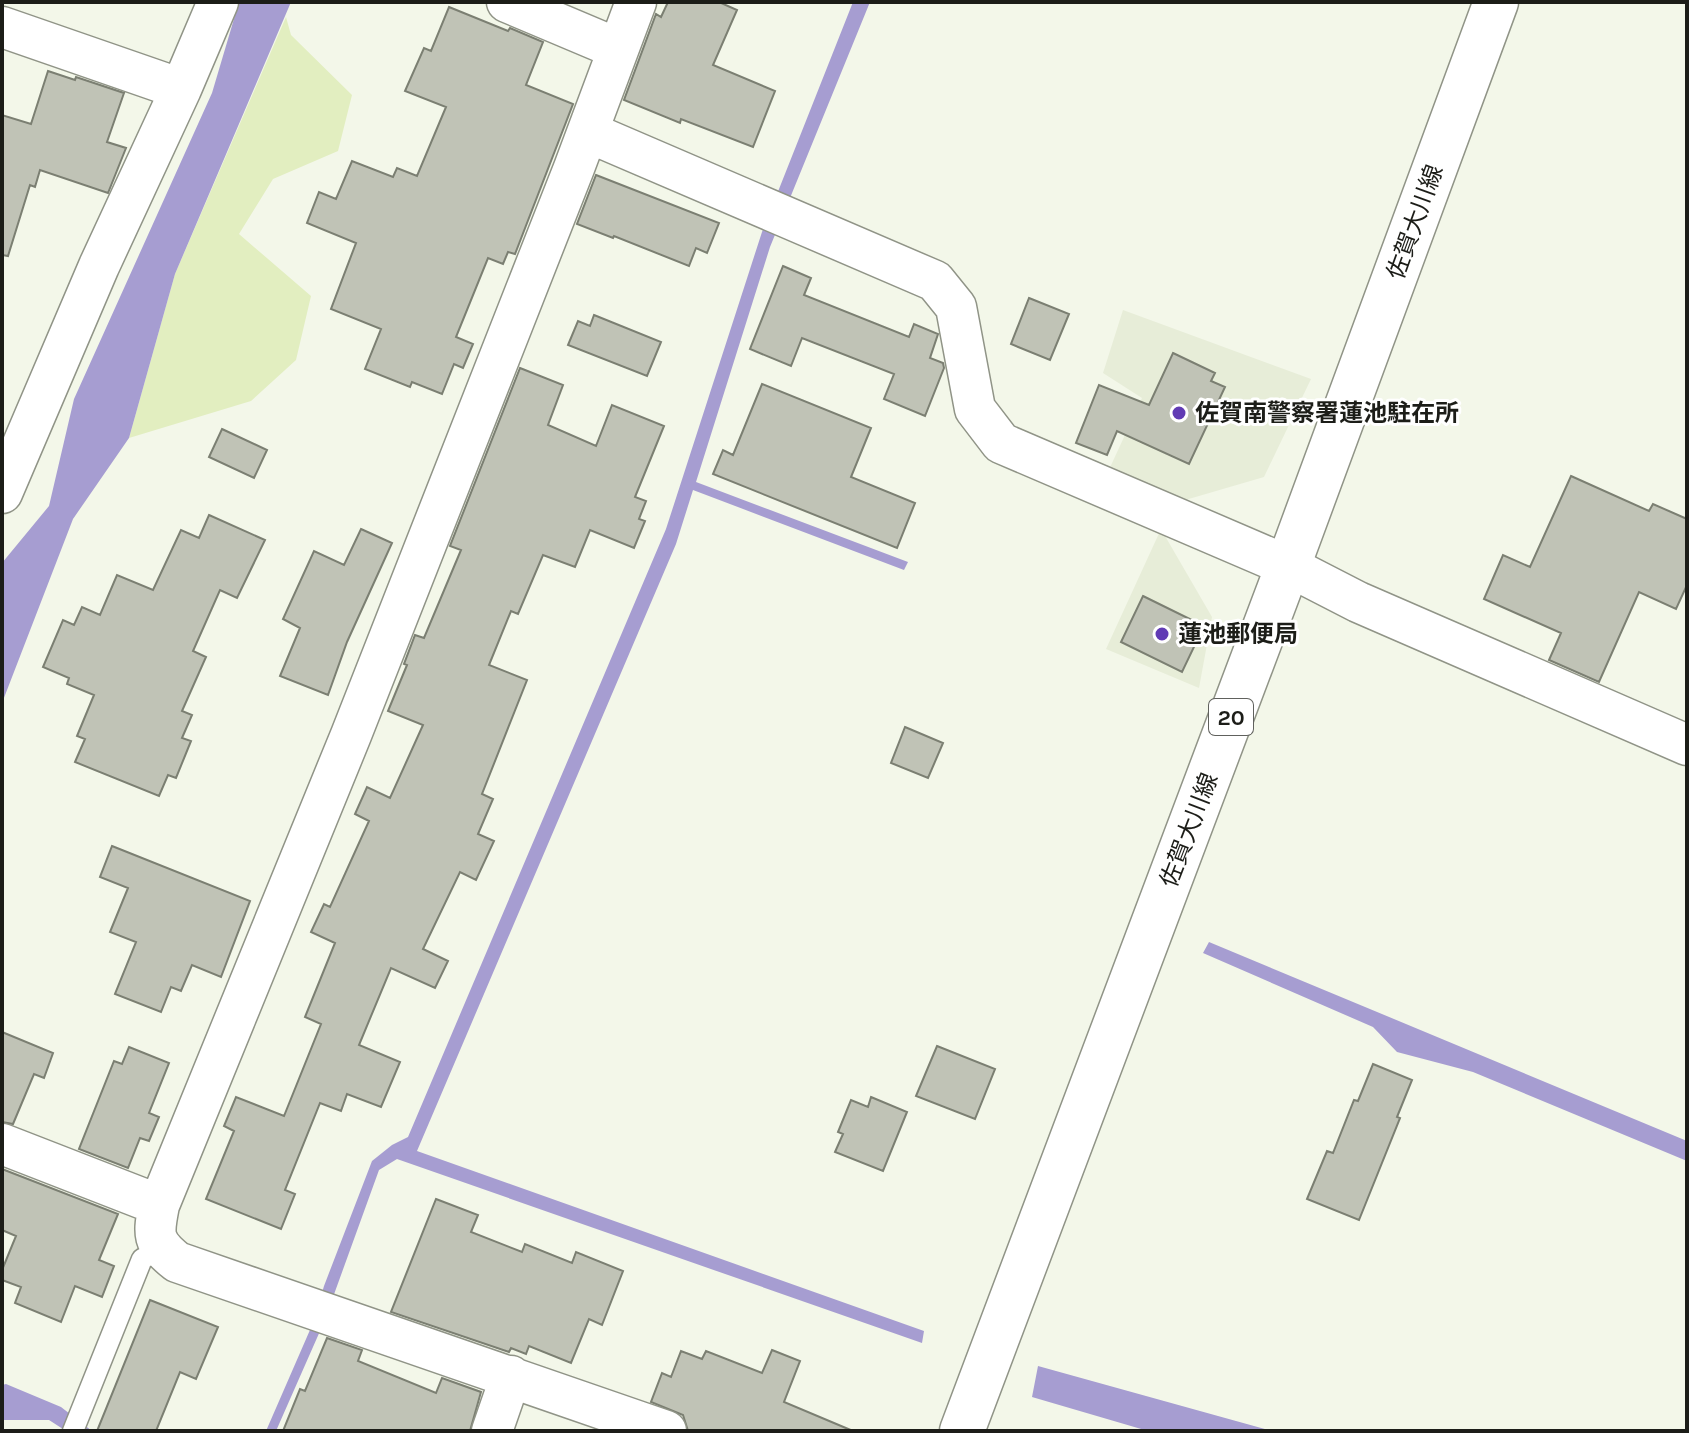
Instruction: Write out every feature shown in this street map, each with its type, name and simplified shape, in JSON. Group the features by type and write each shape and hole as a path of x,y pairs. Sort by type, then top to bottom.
{"main road":[{"name":"佐賀大川線","path":"962,1431 1288,566 1496,2"}],"street":[{"path":"2,493 99,266 218,2"},
{"path":"507,2 616,48"},
{"path":"636,2 351,735 159,1205 153,1232 161,1249 177,1262 666,1431"},
{"path":"2,27 181,89"},
{"path":"588,132 775,215 935,281 956,307 975,409 1001,443 1288,566 1358,602 1687,745"},
{"path":"2,1144 159,1205"},
{"path":"492,1431 511,1376"}],"lane":[{"path":"76,1424 142,1259 161,1249"}],"shaded area":[{"path":"239,2 291,2 175,274 129,438 73,519 2,703 2,563 49,506 74,399 212,93"},
{"path":"853,2 870,2 770,247 696,482 908,562 904,570 693,490 676,544 417,1151 924,1331 922,1343 397,1159 379,1170 324,1322 276,1431 266,1431 313,1323 372,1161 408,1137 666,529 762,232"},
{"path":"1123,310 1311,379 1264,477 1175,503 1107,474 1142,398 1103,373"},
{"path":"1161,529 1212,617 1199,688 1106,649"},
{"path":"1209,942 1687,1141 1687,1161 1473,1072 1397,1052 1373,1027 1203,953"},
{"path":"1038,1366 1272,1431 1148,1431 1032,1397"},
{"path":"2,1385 61,1407 92,1431 66,1431 49,1420 2,1420"}],"green space":[{"path":"286,17 291,35 352,95 338,151 273,179 239,234 311,296 296,360 251,401 129,438 175,274"}],"building":[{"path":"668,2 719,2 737,10 713,65 775,91 753,147 681,119 680,123 624,100 656,14 661,17"},
{"path":"449,7 543,42 526,85 573,104 515,254 508,252 503,264 488,258 456,337 473,344 463,368 454,364 442,394 412,382 410,387 365,369 381,329 331,309 356,243 307,223 319,192 336,199 352,161 393,177 397,168 417,176 446,107 405,91 424,48 431,51"},
{"path":"48,71 124,93 107,142 126,148 108,193 40,170 35,187 30,185 8,256 2,255 2,115 31,124"},
{"path":"596,175 719,223 707,253 696,248 689,266 577,224"},
{"path":"783,266 811,278 804,295 909,337 914,324 938,334 930,358 943,363 944,368 925,416 884,399 894,374 802,338 791,366 750,349"},
{"path":"1029,298 1069,314 1050,360 1011,344"},
{"path":"594,315 661,342 647,376 568,345 578,321 590,326"},
{"name":"佐賀南警察署蓮池駐在所","path":"1173,353 1215,373 1211,381 1225,387 1189,464 1117,431 1107,455 1076,443 1099,385 1149,405"},
{"path":"520,368 563,385 548,425 596,446 612,405 664,426 635,497 646,501 639,519 645,521 634,548 590,530 575,567 543,555 518,614 511,611 489,665 527,680 482,794 493,799 478,834 494,841 476,880 460,872 423,949 448,961 435,988 391,968 359,1045 400,1062 381,1107 347,1094 341,1111 320,1103 285,1190 295,1194 281,1229 206,1199 234,1131 224,1126 236,1097 284,1116 321,1024 305,1017 335,943 311,932 324,904 330,907 369,821 355,814 367,787 390,798 423,725 388,711 407,665 404,664 415,635 424,638 461,550 450,546"},
{"path":"762,384 871,428 851,477 915,503 897,548 713,474 723,450 733,455"},
{"path":"222,429 267,450 254,478 209,457"},
{"path":"1571,476 1649,511 1653,504 1687,519 1687,585 1676,609 1639,592 1599,682 1549,660 1561,633 1484,599 1503,555 1530,567"},
{"path":"209,515 265,540 237,598 220,590 193,651 206,657 182,711 192,715 182,738 191,741 176,778 168,775 159,796 75,762 85,739 77,736 94,695 67,684 69,678 43,667 63,620 74,625 82,607 100,615 117,575 153,590 181,530 199,538"},
{"path":"361,529 392,543 347,642 328,695 280,676 300,628 283,619 314,551 344,565"},
{"name":"蓮池郵便局","path":"1143,596 1204,626 1182,672 1121,642"},
{"path":"905,727 943,743 928,778 891,763"},
{"path":"112,846 250,901 221,977 192,965 181,991 171,987 161,1012 115,994 136,942 110,932 128,888 100,877"},
{"path":"2,1032 53,1053 44,1078 34,1074 13,1124 2,1122"},
{"path":"937,1046 995,1069 975,1119 916,1096"},
{"path":"129,1047 169,1063 149,1113 159,1117 149,1141 140,1138 128,1168 79,1149 114,1061 122,1064"},
{"path":"1373,1064 1412,1080 1359,1220 1307,1199 1327,1151 1333,1153 1354,1100 1358,1101"},
{"path":"871,1097 907,1112 883,1171 835,1152 843,1134 838,1132 851,1100 868,1107"},
{"path":"2,1169 118,1214 99,1260 114,1266 102,1297 75,1286 61,1322 15,1303 21,1287 2,1280 2,1270 16,1236 2,1230"},
{"path":"436,1199 478,1215 471,1232 522,1252 525,1244 572,1263 576,1252 623,1271 602,1325 589,1319 571,1363 529,1346 526,1354 511,1348 509,1352 391,1312"},
{"path":"150,1300 218,1327 196,1379 180,1372 156,1431 97,1431"},
{"path":"327,1338 362,1350 358,1361 436,1393 442,1378 481,1392 470,1431 283,1431 300,1389 305,1391"},
{"path":"772,1350 800,1361 784,1402 853,1431 688,1431 683,1415 651,1402 662,1373 671,1377 681,1351 702,1359 706,1351 762,1373"}],"place":[{"name":"佐賀南警察署蓮池駐在所","path":"1179,413"},
{"name":"蓮池郵便局","path":"1162,634"}]}
